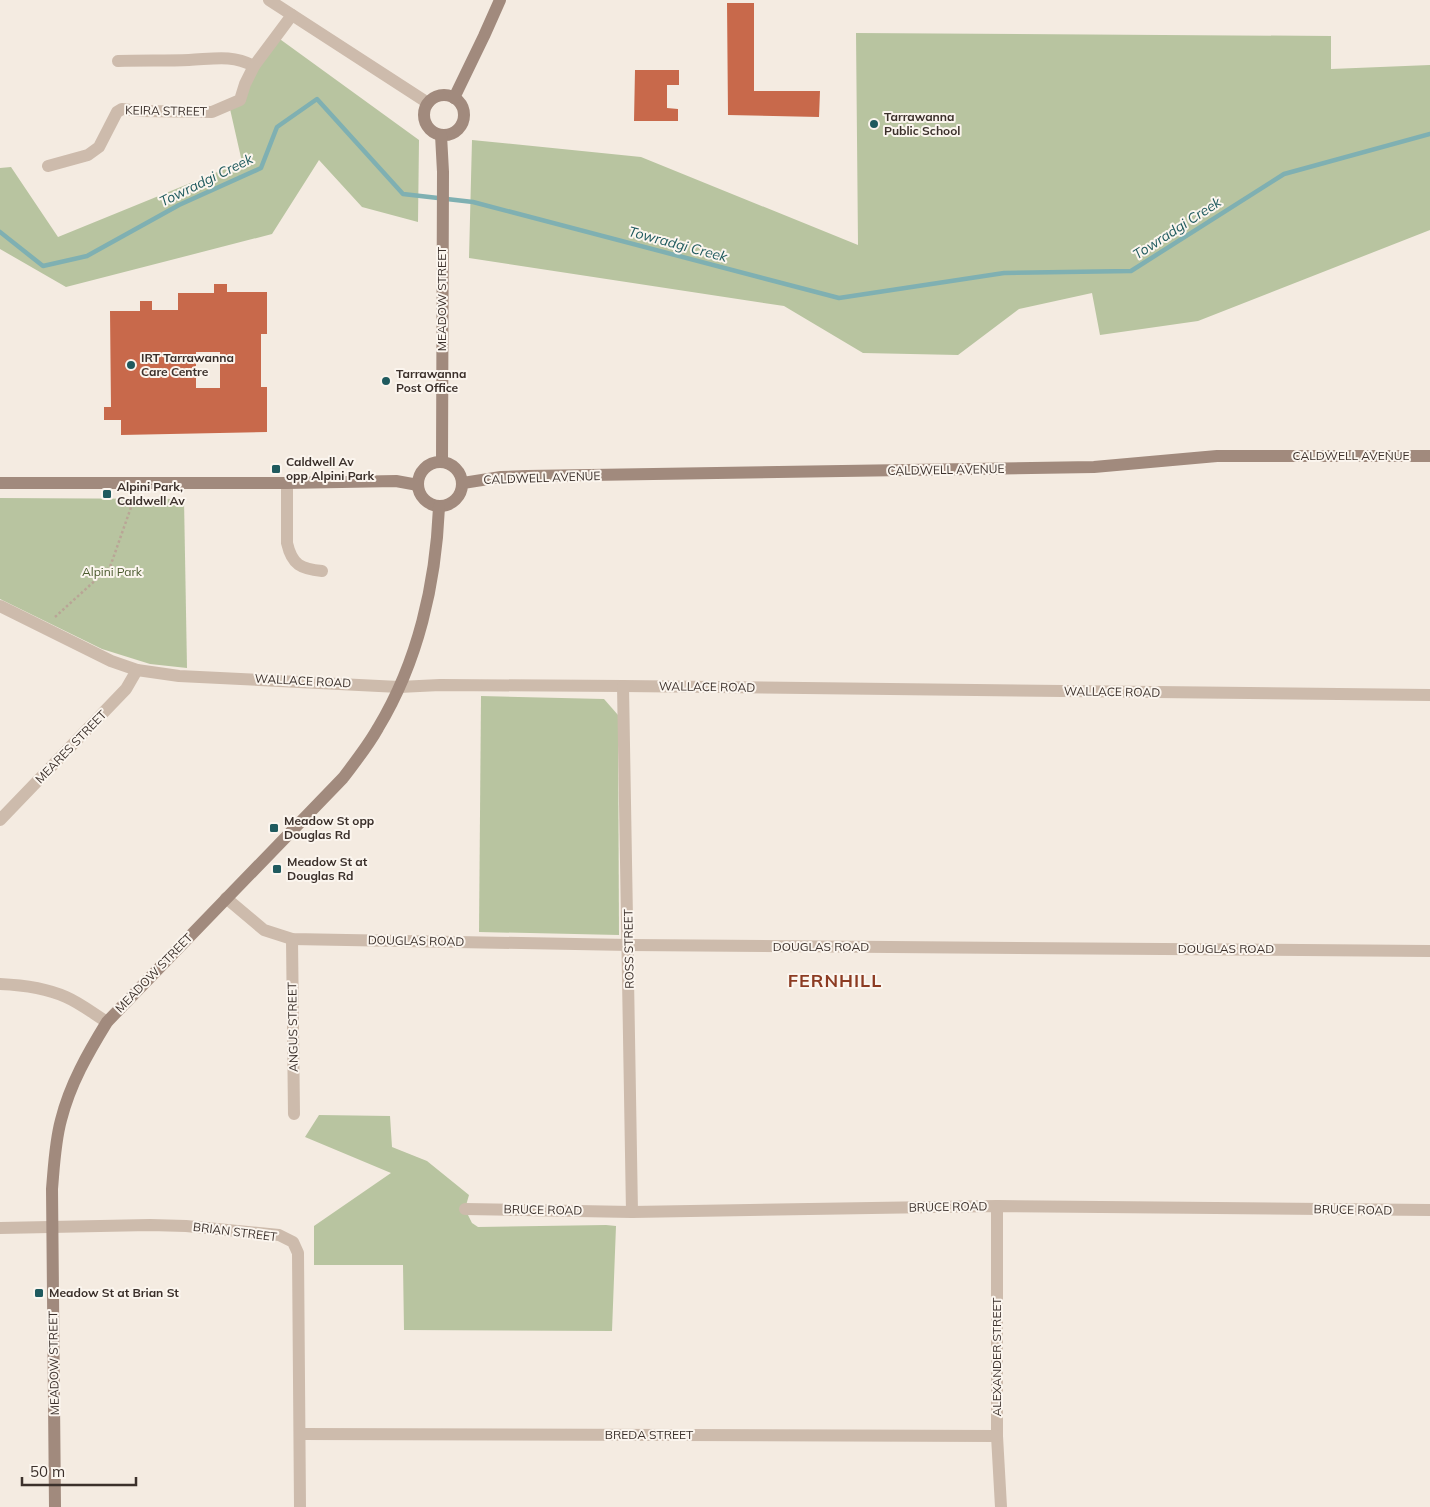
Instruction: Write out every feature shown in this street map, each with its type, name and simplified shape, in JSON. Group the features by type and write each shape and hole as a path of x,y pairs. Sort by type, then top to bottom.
{"main road":[{"path":"454,98 500,0"},
{"path":"442,95 454,98 463,108 463,122 454,132 441,135 430,129 426,124 424,111 428,103 442,95"},
{"name":"MEADOW STREET","path":"441,135 443,172 442,462"},
{"name":"CALDWELL AVENUE","path":"463,483 527,476 1094,467 1217,456 1430,456"},
{"path":"442,462 450,464 457,469 463,483 462,491 457,499 451,504 439,507 426,502 421,496 418,485 420,474 427,466 442,462"},
{"path":"0,483 396,481 418,485"},
{"name":"MEADOW STREET","path":"55,1507 52,1189 55,1155 61,1120 67,1100 86,1057 107,1022 342,778 379,727 415,649 431,580 439,507"}],"street":[{"path":"269,0 428,103"},
{"name":"KEIRA STREET","path":"48,166 88,154 99,147 117,112 122,109 141,112 212,112 240,100 254,66 292,15"},
{"path":"118,61 189,60 225,57 239,59 254,66"},
{"path":"287,483 287,543 292,560 307,569 322,571"},
{"name":"WALLACE ROAD","path":"0,606 111,661 136,670 179,676 399,687 440,685 623,686 1430,695"},
{"name":"MEARES STREET","path":"0,820 126,689 136,670"},
{"name":"ROSS STREET","path":"623,686 629,945 632,1212"},
{"name":"DOUGLAS ROAD","path":"226,898 264,930 292,939 629,945 1430,951"},
{"name":"ANGUS STREET","path":"292,939 294,1114"},
{"path":"0,984 45,990 67,997 107,1022"},
{"name":"BRUCE ROAD","path":"465,1209 632,1212 997,1206 1430,1210"},
{"name":"ALEXANDER STREET","path":"997,1206 997,1436 1001,1507"},
{"name":"BRIAN STREET","path":"0,1228 150,1224 279,1235 293,1242 298,1253 300,1507"},
{"name":"BREDA STREET","path":"300,1434 997,1436"}],"path":[{"path":"59,613 110,566 131,508"}],"green space":[{"path":"856,33 1331,36 1331,69 1430,65 1430,230 1198,321 1100,335 1092,293 1019,309 958,355 863,353 784,306 469,258 472,140 641,157 858,245"},
{"path":"277,37 419,140 418,222 362,207 319,160 272,234 66,287 0,249 0,168 11,167 58,237 242,162 230,109"},
{"name":"Alpini Park","path":"0,498 184,499 187,668 150,664 102,649 0,599"},
{"path":"481,696 604,699 618,715 619,935 479,932"},
{"path":"319,1115 390,1116 392,1147 427,1161 469,1195 465,1209 472,1223 478,1227 616,1226 612,1331 404,1330 403,1265 314,1265 314,1226 391,1173 305,1137"}],"building":[{"path":"727,3 754,3 754,91 820,91 819,117 728,115"},
{"path":"635,70 679,70 679,85 667,85 667,108 678,109 678,121 634,121"},
{"name":"IRT Tarrawanna Care Centre","path":"214,284 227,284 227,292 267,292 267,334 261,334 261,387 267,387 267,432 121,435 121,420 104,420 104,407 111,407 110,311 140,311 140,301 152,301 152,310 178,310 178,293 214,293","holes":["196,352 220,352 220,388 196,388"]}],"waterway":[{"name":"Towradgi Creek","path":"0,232 43,266 87,256 179,205 261,168 277,127 317,99 403,194 473,202 839,298 1004,273 1131,271 1284,174 1430,134"}],"place":[{"name":"Tarrawanna Public School","path":"874,124"},
{"name":"IRT Tarrawanna Care Centre","path":"131,365"},
{"name":"Tarrawanna Post Office","path":"386,381"},
{"name":"Caldwell Av opp Alpini Park","path":"276,469"},
{"name":"Alpini Park, Caldwell Av","path":"107,494"},
{"name":"Meadow St opp Douglas Rd","path":"274,828"},
{"name":"Meadow St at Douglas Rd","path":"277,869"},
{"name":"Meadow St at Brian St","path":"39,1293"}],"district":[{"name":"FERNHILL","path":"835,981"}]}
